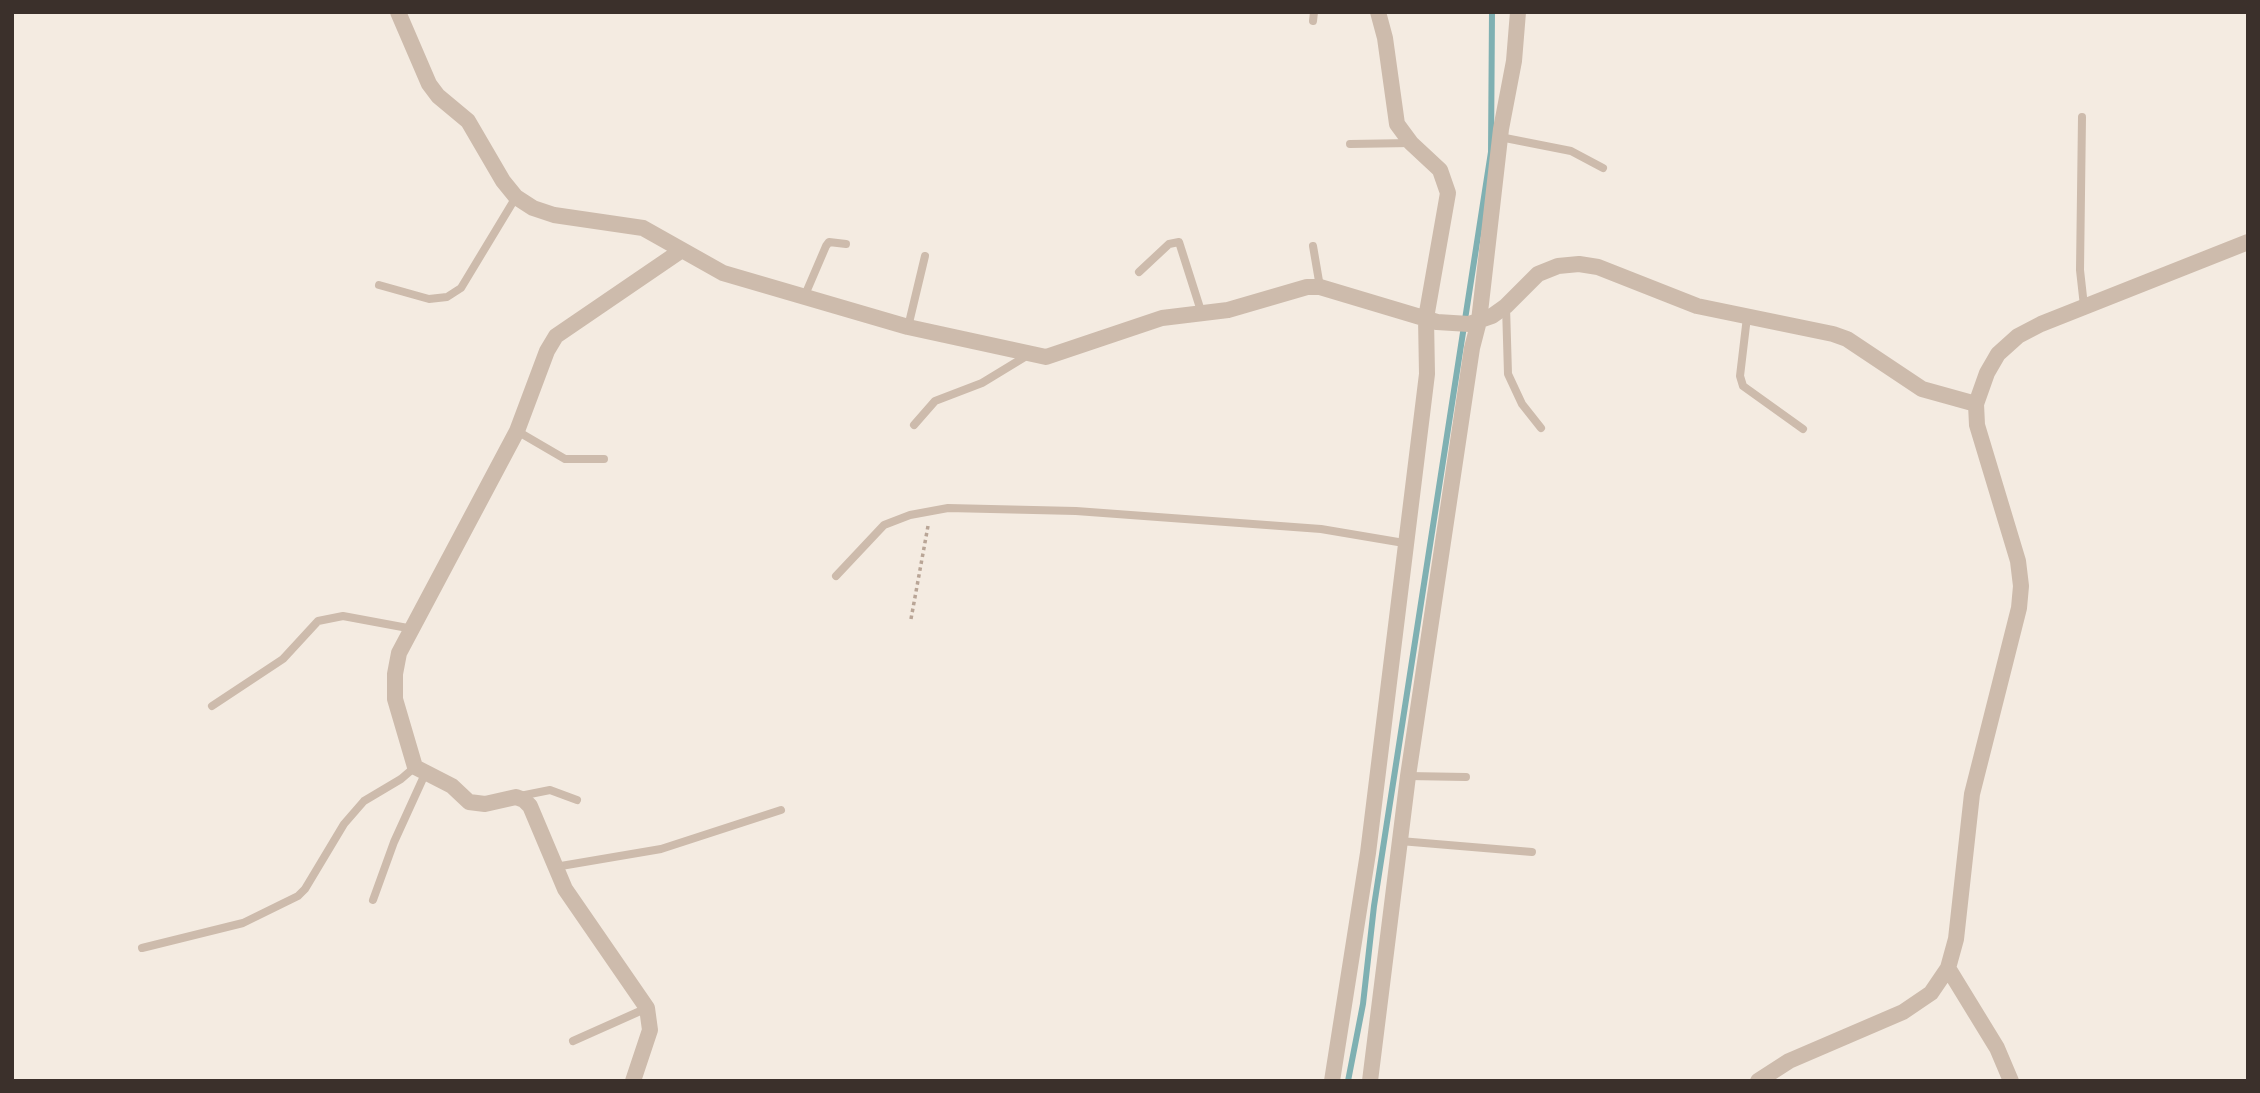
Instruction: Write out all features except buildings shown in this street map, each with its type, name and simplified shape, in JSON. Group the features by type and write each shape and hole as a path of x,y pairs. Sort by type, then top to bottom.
{"street":[{"path":"398,12 429,84 438,96 468,121 516,197 554,215 643,228 723,273 908,327 1028,355 1046,356 1066,353 1162,318 1201,311 1228,310 1295,289 1320,287 1431,320 1474,322 1506,306 1538,274 1559,266 1578,264 1598,267 1681,301 1847,339 1922,389 1976,404"},
{"path":"1332,1081 1368,853 1448,193 1440,170 1411,143 1397,124 1385,38 1378,12"},
{"path":"1370,1081 1408,776 1472,348 1503,111 1514,61 1518,12"},
{"path":"1758,1081 1789,1061 1903,1012 1931,993 1948,968 1956,939 1972,794 2019,608 2021,586 2018,561 1977,425 1976,404 1987,373 1998,355 2030,330 2248,242"},
{"path":"633,1081 650,1030 647,1008 565,889 530,806 516,797 476,804 469,802 452,786 420,770 395,699 394,674 399,653 517,431 547,351 556,336 682,250"},
{"path":"1948,968 1997,1048 2011,1081"}],"lane":[{"path":"2082,117 2080,270 2084,306"},
{"path":"1500,133 1571,151 1603,168"},
{"path":"1350,144 1411,143"},
{"path":"379,285 429,299 447,297 461,288 516,197"},
{"path":"805,295 829,242 846,244"},
{"path":"1139,272 1169,244 1179,242 1201,311"},
{"path":"1313,246 1320,287"},
{"path":"908,327 925,256"},
{"path":"1506,306 1508,374 1522,404 1541,428"},
{"path":"1747,317 1740,376 1743,386 1803,429"},
{"path":"914,425 935,401 982,383 1028,355"},
{"path":"517,431 565,459 604,459"},
{"path":"836,576 884,525 931,510 1076,511 1321,529 1404,543"},
{"path":"212,706 283,659 318,621 343,616 413,629"},
{"path":"373,900 420,770"},
{"path":"142,948 243,923 298,896 306,889 344,824 357,809 420,770"},
{"path":"1408,776 1466,777"},
{"path":"516,797 550,790 577,800"},
{"path":"555,867 661,849 781,810"},
{"path":"1400,841 1532,852"},
{"path":"573,1041 647,1008"}],"path":[{"path":"911,619 931,510"}],"waterway":[{"path":"1348,1081 1363,1004 1374,906 1491,152 1492,12"}]}
